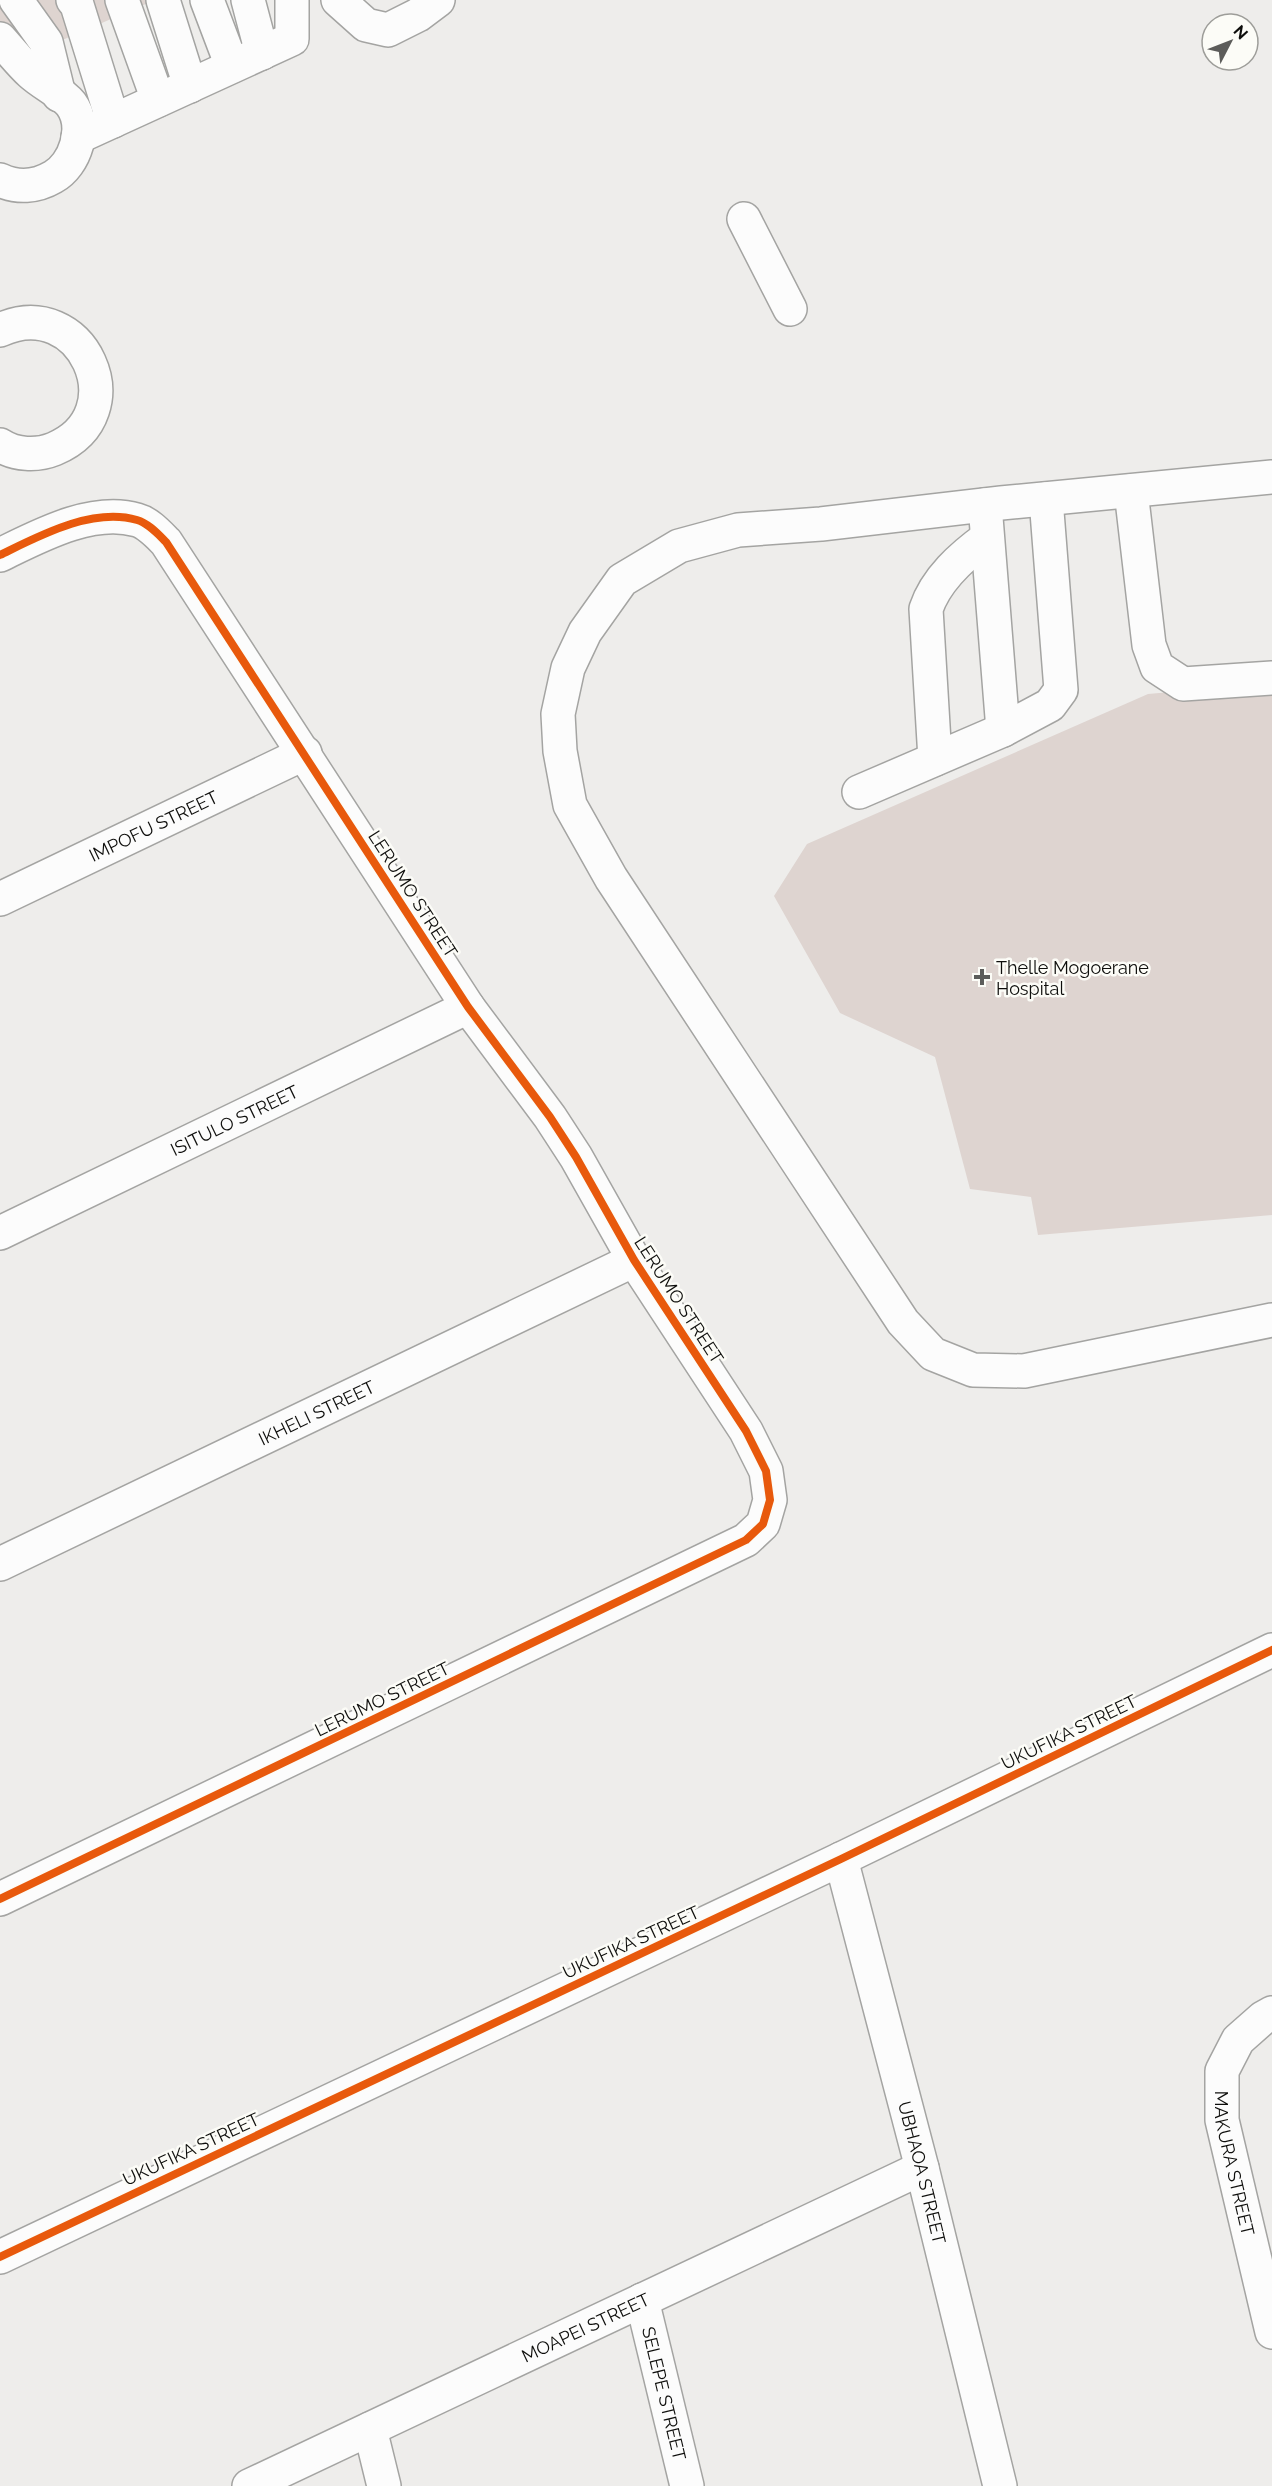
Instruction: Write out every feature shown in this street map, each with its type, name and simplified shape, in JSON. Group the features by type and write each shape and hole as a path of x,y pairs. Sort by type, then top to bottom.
{"street":[{"path":"16,0 46,42 59,94"},
{"path":"73,0 77,5 113,121"},
{"path":"122,0 158,100"},
{"path":"163,0 190,86"},
{"path":"207,0 232,66"},
{"path":"248,0 262,53"},
{"path":"78,137 292,39 292,0"},
{"path":"346,2 366,25 388,30 418,15 438,0"},
{"path":"0,39 31,73 71,105 78,121 78,137 68,165 50,179 26,186 9,184 0,180"},
{"path":"744,219 790,309"},
{"path":"5,319 55,327 73,338 86,354 94,373 96,394 92,414 80,432 64,444 45,452 8,452"},
{"path":"1272,477 985,505 821,524 738,530 679,546 622,580 585,632 568,668 558,714 560,751 570,805 611,878 890,1303 903,1322 933,1354 973,1370 1024,1371 1272,1320"},
{"path":"1131,491 1149,645 1157,668 1183,684 1272,678"},
{"path":"859,792 1003,730 1050,705 1061,690 1046,499"},
{"path":"985,505 1003,730"},
{"name":"LERUMO STREET","path":"0,555 54,529 88,520 116,518 138,520 154,530 166,542 468,1007 550,1117 576,1157 634,1260 746,1431 766,1471 770,1500 763,1524 746,1540 0,1899"},
{"path":"935,759 926,609 930,597 959,560 987,538"},
{"name":"IMPOFU STREET","path":"0,899 305,753"},
{"name":"ISITULO STREET","path":"0,1233 468,1007"},
{"name":"IKHELI STREET","path":"0,1564 634,1260"},
{"name":"UKUFIKA STREET","path":"0,2256 841,1859 1272,1650"},
{"name":"UBHAOA STREET","path":"841,1859 922,2168 1000,2486"},
{"name":"MAKURA STREET","path":"1272,2013 1238,2040 1221,2071 1222,2120 1272,2332"},
{"name":"MOAPEI STREET","path":"249,2486 922,2168"},
{"name":"SELEPE STREET","path":"642,2300 687,2486"},
{"path":"370,2429 384,2486"}],"building":[{"path":"0,0 155,0 0,67"},
{"path":"1272,683 1272,1215 1038,1235 1031,1197 970,1189 935,1057 840,1013 774,896 807,844 1148,694"}],"cycle path":[{"path":"0,555 49,532 84,520 102,517 120,517 141,521 166,542 468,1007 550,1117 576,1157 634,1260 746,1431 766,1471 770,1500 763,1524 746,1540 0,1899"},
{"path":"0,2257 841,1859 1272,1650"}],"place":[{"name":"Thelle Mogoerane Hospital","path":"982,977"}]}
